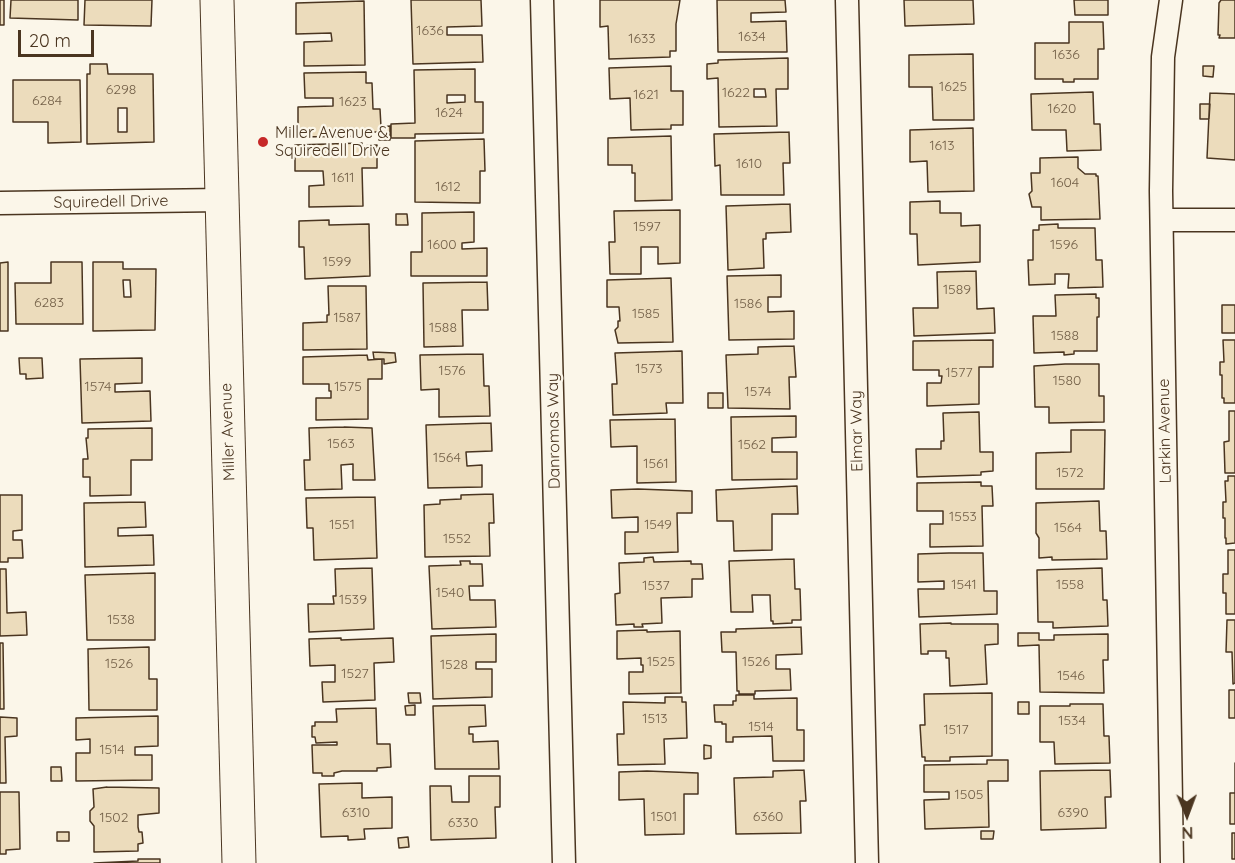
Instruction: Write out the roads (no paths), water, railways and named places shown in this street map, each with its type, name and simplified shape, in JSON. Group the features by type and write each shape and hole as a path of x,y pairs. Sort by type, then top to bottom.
{"main road":[{"name":"Miller Avenue","path":"217,0 239,863"}],"street":[{"name":"Danromas Way","path":"542,0 564,863"},
{"name":"Elmar Way","path":"847,0 867,863"},
{"name":"Larkin Avenue","path":"1170,0 1163,57 1162,220 1172,863"},
{"name":"Squiredell Drive","path":"0,202 222,200"},
{"path":"1162,220 1235,220"}],"place":[{"name":"Miller Avenue & Squiredell Drive","path":"263,142"}]}
